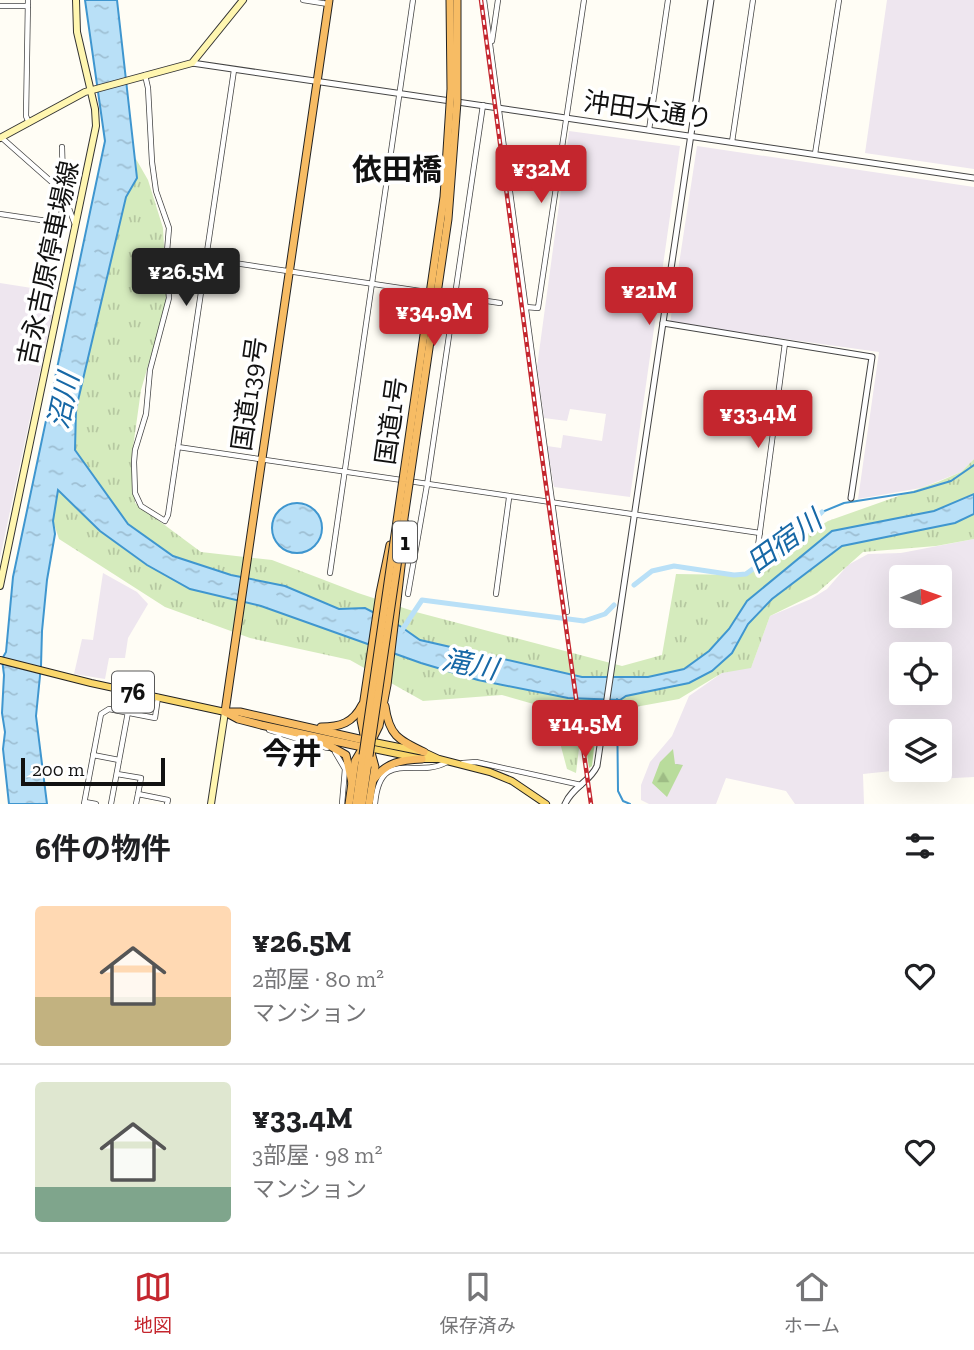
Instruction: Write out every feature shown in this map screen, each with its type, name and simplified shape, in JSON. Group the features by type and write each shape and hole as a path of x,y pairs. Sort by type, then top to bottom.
{"highway":[{"name":"国道1号","path":"362,804 444,198 451,89 450,0"},
{"name":"国道1号","path":"356,804 448,219 457,90 457,0"},
{"name":"国道139号","path":"225,712 329,2"},
{"name":"1","path":"372,804 375,766 361,720 380,593 406,488"},
{"name":"1","path":"349,804 355,761 379,726 384,702 399,596 406,488"},
{"name":"1","path":"305,730 341,726 355,716 364,699"},
{"name":"1","path":"384,702 391,730 423,755"},
{"path":"225,712 238,719 261,725 305,730"},
{"path":"225,712 240,712 367,744"},
{"name":"1","path":"305,730 346,755 352,783"},
{"path":"373,780 388,765 423,755"}],"main road":[{"name":"吉永吉原停車場線","path":"0,586 96,126 93,89 77,32 76,0"},
{"path":"1,137 93,89 192,63 243,0"},
{"name":"76","path":"0,660 225,712"},
{"path":"211,804 225,712"},
{"path":"367,744 490,772 512,781 546,804"}],"street":[{"path":"303,0 329,2"},
{"path":"330,573 413,0"},
{"path":"484,0 567,612"},
{"path":"491,49 498,0"},
{"path":"526,307 538,308 584,0"},
{"path":"649,130 668,0"},
{"path":"565,804 569,794 593,776 597,766 711,0"},
{"path":"732,142 753,0"},
{"path":"815,154 839,0"},
{"path":"0,6 28,3 26,116 29,122"},
{"name":"沖田大通り","path":"192,63 974,178"},
{"path":"145,75 156,191 170,228 166,263 169,290 167,311 150,370 146,414 135,450 135,493 141,506 164,521 168,515 234,70"},
{"path":"408,594 427,485 483,105"},
{"path":"1,137 8,140 61,190 75,225"},
{"path":"52,181 63,180 62,147"},
{"path":"0,214 54,222 61,190"},
{"path":"168,253 500,303"},
{"path":"663,323 872,357 851,498"},
{"path":"756,561 785,343"},
{"path":"178,447 760,533"},
{"path":"496,594 509,498"},
{"path":"96,804 85,803 101,714 109,709 155,718 159,696"},
{"path":"111,804 128,712"},
{"path":"261,725 331,749 338,755 345,769 342,804"},
{"path":"93,755 119,760"},
{"path":"372,804 378,783 391,770 398,767 438,767 448,761"},
{"path":"458,764 476,762 581,785"},
{"path":"512,781 518,771"},
{"path":"117,774 141,778 136,804"},
{"path":"138,794 168,800 167,804"}],"shaded area":[{"path":"887,0 974,0 974,169 865,153"},
{"path":"569,131 680,146 630,497 554,487 547,446 561,448 563,435 602,441 606,414 570,409 567,421 544,418 537,367"},
{"path":"697,146 974,187 974,459 961,472 921,488 858,499 879,352 670,323"},
{"path":"0,283 57,292 0,558"},
{"path":"974,539 974,777 952,778 952,719 889,719 889,771 863,774 864,804 795,804 786,791 726,778 716,804 649,804 641,800 641,785 650,762 672,736 689,696 722,673 752,665 770,616 811,599 827,589 848,565 868,554 901,553"},
{"path":"103,573 137,592 148,604 128,638 125,658 109,658 105,679 74,674 82,639 93,640"}],"green space":[{"path":"136,159 148,180 163,228 167,300 141,390 131,462 135,503 201,552 272,560 416,612 622,666 662,655 676,574 740,575 828,521 938,482 961,472 974,459 974,539 936,546 863,552 817,593 770,616 751,668 722,673 679,699 619,710 585,700 576,773 567,769 551,709 502,695 423,701 350,660 250,638 165,607 59,539 53,521 58,490 75,450 76,412 85,368 126,197 137,178"},
{"path":"600,698 592,766 589,768 579,700"},
{"path":"673,749 675,764 683,765 667,797 652,783 660,762"}],"water":[{"path":"85,0 117,0 137,178 126,197 76,409 75,450 128,524 173,556 231,575 285,586 339,609 365,608 420,640 582,677 648,677 684,669 709,651 729,629 747,601 832,531 934,511 974,494 974,514 955,523 842,546 772,599 748,624 732,653 712,671 689,683 626,696 620,700 568,698 478,680 421,663 261,606 190,589 147,565 100,531 58,490 42,631 36,716 47,804 9,804 3,749 5,732 2,713 2,659 6,652 13,577 105,141"},
{"path":"287,504 307,504 321,518 321,538 307,552 287,552 273,538 273,518"}],"waterway":[{"name":"田宿川","path":"822,512 844,503 914,492 951,481 974,465"},
{"name":"田宿川","path":"634,585 652,571 674,566 734,575 746,574 794,539 822,512"},
{"name":"田宿川","path":"400,633 422,600 584,621 605,614 614,605"},
{"path":"617,699 618,791 623,801 630,804"}],"railway":[{"path":"481,0 591,804"}],"district":[{"name":"依田橋","path":"397,170"},
{"name":"今井","path":"292,754"}],"water label":[{"name":"沼川","path":"63,401"},
{"name":"滝川","path":"470,664"}]}
